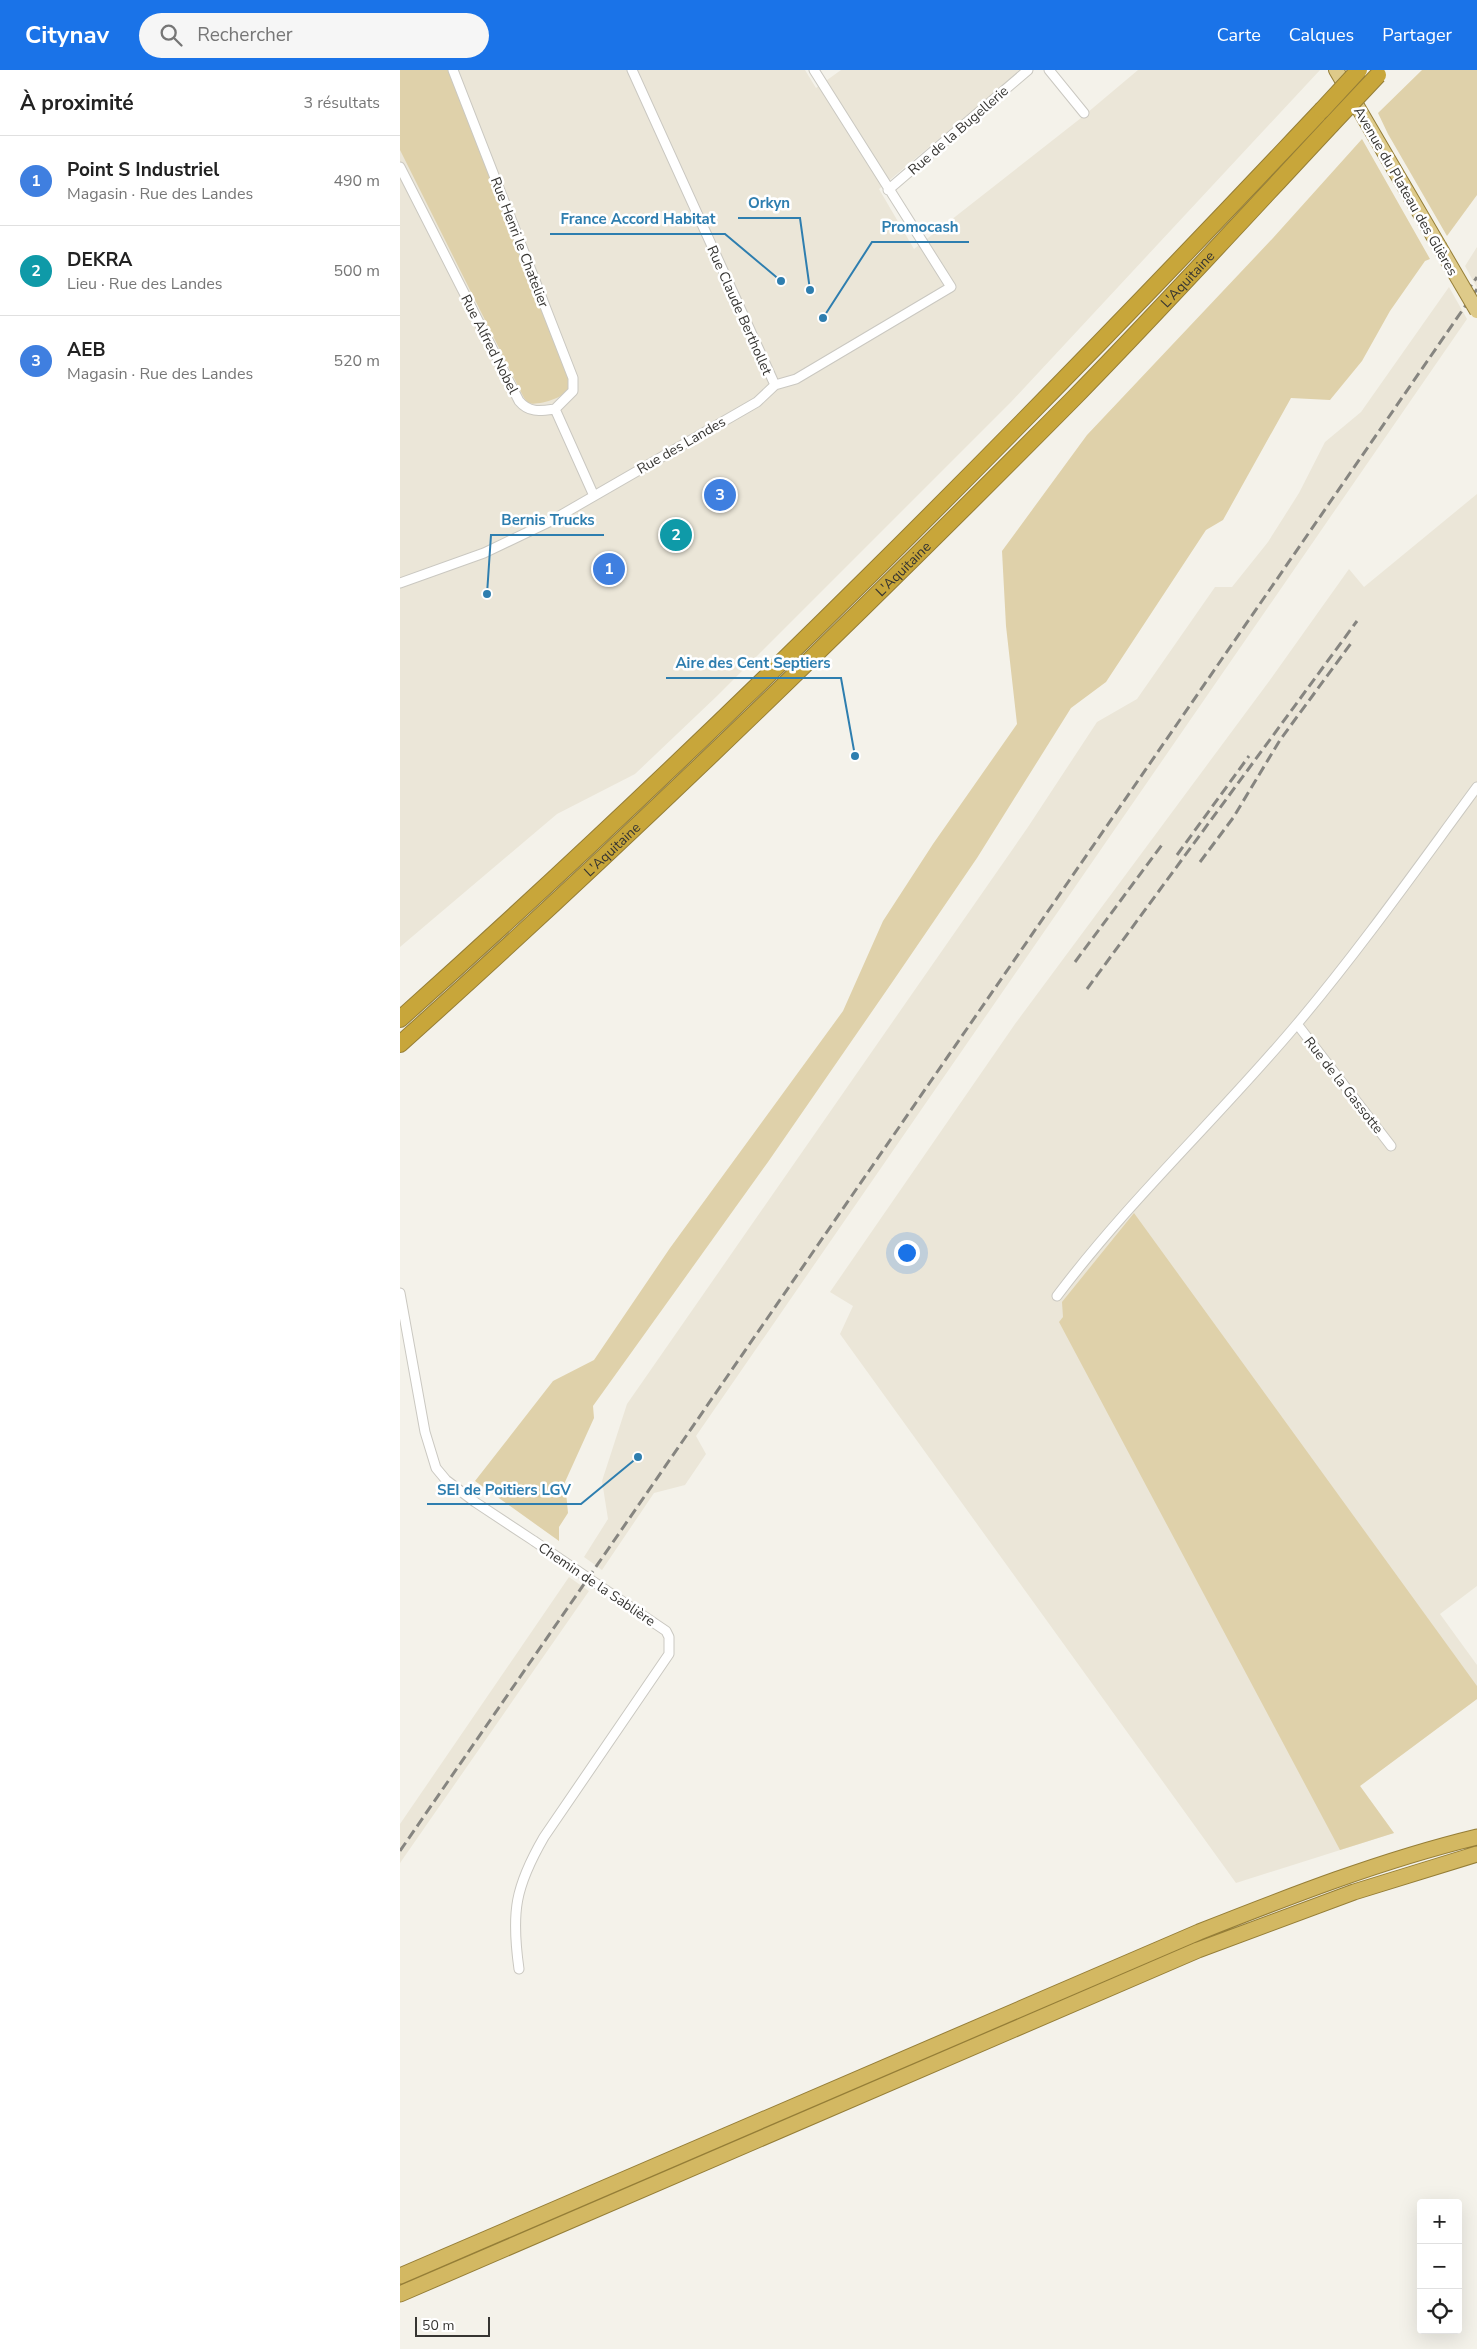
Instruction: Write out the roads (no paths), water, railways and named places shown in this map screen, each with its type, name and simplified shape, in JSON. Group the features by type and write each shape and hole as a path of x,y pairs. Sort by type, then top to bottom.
{"highway":[{"name":"L'Aquitaine","path":"400,1019 600,837 901,546 1098,347 1359,70"},
{"name":"L'Aquitaine","path":"400,1044 556,902 905,567 1076,396 1381,72"},
{"path":"400,2276 1199,1932 1340,1879 1440,1846 1477,1837"},
{"path":"400,2294 1198,1950 1354,1892 1477,1854"}],"main road":[{"name":"Avenue du Plateau des Glières","path":"1336,70 1477,311"}],"street":[{"name":"Rue Henri le Chatelier","path":"453,70 573,378 572,391 554,409"},
{"name":"Rue Claude Berthollet","path":"632,70 775,385"},
{"path":"814,70 888,190"},
{"name":"Rue de la Bugellerie","path":"888,190 1028,70"},
{"path":"1050,70 1084,113"},
{"name":"Rue Alfred Nobel","path":"400,167 519,401 525,408 531,410 554,409"},
{"name":"Rue des Landes","path":"400,583 484,553 549,522 757,402 775,385 796,379 951,287 888,190"},
{"path":"554,409 594,496"},
{"path":"1057,1296 1123,1214 1228,1104 1297,1024 1388,908 1477,787"},
{"name":"Rue de la Gassotte","path":"1297,1024 1390,1146"},
{"name":"Chemin de la Sablière","path":"400,1293 425,1432 436,1468 446,1480 475,1502 666,1631 669,1637 669,1654 529,1863 522,1879 515,1913 519,1969"}],"railway":[{"path":"1466,293 1477,277"},
{"path":"400,1851 1477,289"},
{"path":"1087,989 1357,621"},
{"path":"1200,862 1233,818 1280,740 1352,642"},
{"path":"1177,855 1249,756"},
{"path":"1075,962 1164,842"}],"place":[{"name":"France Accord Habitat","path":"781,281"},
{"name":"Orkyn","path":"810,290"},
{"name":"Promocash","path":"823,318"},
{"name":"AEB","path":"720,495"},
{"name":"DEKRA","path":"676,535"},
{"name":"Point S Industriel","path":"609,569"},
{"name":"Bernis Trucks","path":"487,594"},
{"name":"Aire des Cent Septiers","path":"855,756"},
{"name":"SEI de Poitiers LGV","path":"638,1457"}]}
